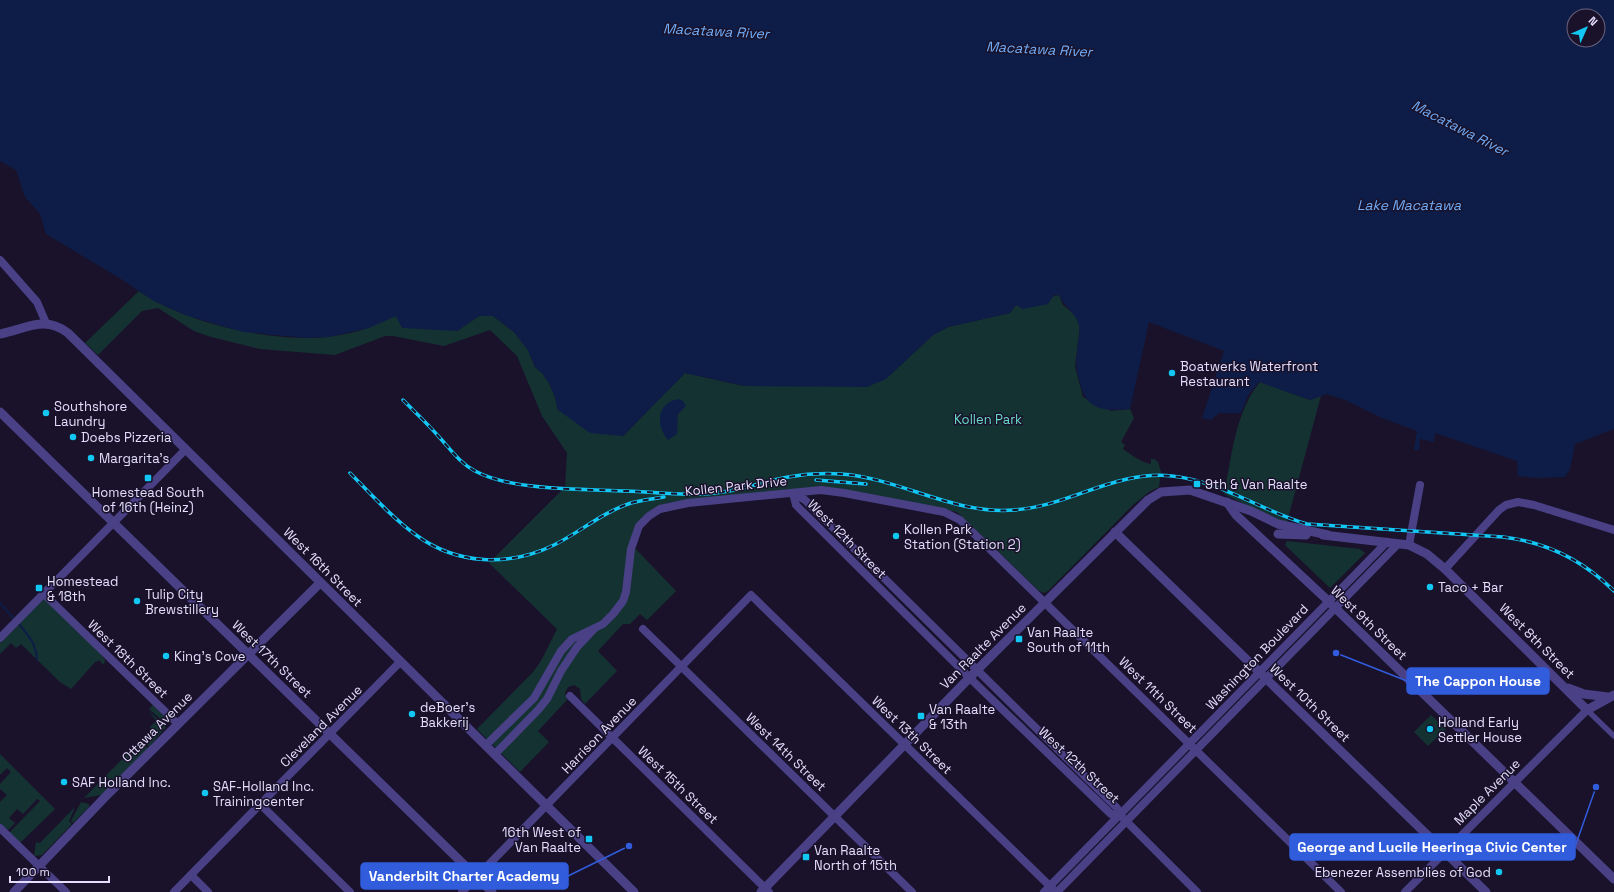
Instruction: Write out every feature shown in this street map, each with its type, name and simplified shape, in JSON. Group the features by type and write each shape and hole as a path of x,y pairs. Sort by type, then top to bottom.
{"street":[{"path":"0,260 37,302 46,323 0,334"},
{"name":"West 16th Street","path":"46,323 61,328 68,333 634,892"},
{"name":"West 17th Street","path":"0,412 492,892"},
{"path":"0,638 113,521 186,449"},
{"path":"1409,545 1420,485"},
{"name":"Kollen Park Drive","path":"495,754 547,699 561,671 577,647 613,614 623,601 629,577 631,549 639,526 649,516 660,509 688,503 821,490 944,512 956,517"},
{"name":"Van Raalte Avenue","path":"765,891 970,678 1148,500 1161,492 1185,490 1202,493 1227,502"},
{"name":"West 12th Street","path":"793,493 805,500 978,670 1117,808 1120,815 1126,822 1197,892"},
{"name":"West 12th Street","path":"793,493 796,505 970,678 1111,814 1120,815"},
{"name":"West 8th Street","path":"1227,502 1278,524 1328,535"},
{"name":"West 9th Street","path":"1227,502 1236,515 1275,550 1614,879"},
{"path":"1444,569 1500,510 1506,505 1518,502 1534,504 1614,530"},
{"name":"West 11th Street","path":"956,517 1193,746 1341,892"},
{"path":"1275,550 1278,524"},
{"name":"West 10th Street","path":"1115,532 1486,892"},
{"name":"West 8th Street","path":"1278,534 1328,535 1387,542 1409,545 1428,554 1614,736"},
{"name":"Washington Boulevard","path":"1332,605 1387,542"},
{"name":"Washington Boulevard","path":"1052,891 1120,815 1193,746 1332,605 1398,544"},
{"name":"Ottawa Avenue","path":"14,892 178,724 320,583"},
{"name":"West 18th Street","path":"44,594 178,724"},
{"name":"Harrison Avenue","path":"462,892 752,595"},
{"name":"West 13th Street","path":"752,595 1052,891"},
{"name":"Kollen Park Drive","path":"486,745 534,698 561,651 572,639 582,632 595,629"},
{"name":"West 14th Street","path":"643,629 912,892"},
{"name":"Cleveland Avenue","path":"174,892 400,662"},
{"path":"1564,687 1584,694 1611,696"},
{"name":"West 15th Street","path":"570,696 765,891"},
{"path":"1587,710 1611,696"},
{"name":"Maple Avenue","path":"1405,892 1587,710"},
{"name":"Washington Boulevard","path":"1052,891 1126,822 1193,746"},
{"path":"260,804 350,892"},
{"path":"0,828 66,892"},
{"path":"191,875 208,892"}],"green space":[{"name":"Kollen Park","path":"139,291 180,313 204,321 256,334 282,337 306,338 339,335 365,329 395,316 457,331 479,316 493,316 514,332 528,350 535,367 542,373 549,383 555,397 558,410 623,436 685,373 744,386 890,375 933,335 948,327 1010,313 1016,305 1059,295 1063,305 1074,314 1080,326 1075,366 1083,397 1111,411 1130,409 1134,418 1121,442 1125,445 1123,449 1143,462 1151,464 1151,459 1154,459 1158,462 1161,472 1159,487 1149,492 1133,505 1048,591 1044,593 1039,591 957,512 835,488 794,489 667,503 660,506 647,513 638,522 631,544 676,591 647,620 640,614 630,624 623,624 598,651 617,671 585,704 581,699 580,689 574,685 568,687 565,693 567,700 538,731 549,742 520,772 477,729 533,672 541,661 557,629 489,563 565,487 567,453 542,416 517,356 490,330 444,346 393,336 385,336 335,355 260,349 211,337 194,331 158,308 142,311 98,355 85,343"},
{"path":"1260,382 1310,400 1321,396 1287,522 1270,517 1224,494 1232,450 1240,421 1245,407"},
{"path":"1287,541 1360,549 1365,553 1330,588 1285,545"},
{"path":"44,598 97,649 105,660 104,665 99,660 97,662 96,661 71,689 60,682 21,644 16,648 11,643 0,654 0,643"},
{"path":"153,705 167,719 167,725 149,709"},
{"path":"149,711 166,727 149,747 142,739 151,730 150,727 156,721"},
{"path":"1431,715 1446,729 1428,746 1414,732"},
{"path":"140,741 148,748 101,795 84,798"},
{"path":"0,754 55,809 20,843 10,834 10,832 40,801 37,799 23,814 17,809 9,818 15,823 8,830 0,824 0,802 7,795 0,789 0,784 11,772 7,768 0,775"},
{"path":"81,802 89,804 89,807 73,823 71,821"},
{"path":"75,807 69,821 72,824 42,855 34,856 36,842 40,843"}],"water":[{"name":"Lake Macatawa","path":"0,0 1614,0 1614,429 1575,444 1570,469 1565,477 1536,478 1518,476 1517,461 1435,433 1434,442 1420,439 1419,450 1414,450 1417,431 1382,418 1345,400 1327,394 1310,400 1259,382 1249,394 1241,413 1219,413 1211,420 1202,418 1224,351 1149,322 1130,409 1105,409 1092,404 1083,392 1076,364 1080,331 1079,325 1059,295 1054,295 1048,304 1023,309 1016,305 1010,313 948,327 933,335 886,379 867,387 745,386 685,373 623,436 590,433 558,410 555,397 549,383 542,373 535,367 528,350 514,332 493,316 479,316 457,331 402,328 396,316 369,328 329,337 307,338 243,332 185,315 152,300 121,279 46,234 40,214 25,197 16,170 0,161"},
{"path":"678,399 683,401 686,406 678,414 677,434 668,440 661,428 660,416 665,405"}],"waterway":[{"path":"0,603 15,620"},
{"path":"18,623 33,644 37,660"}],"railway":[{"path":"403,400 456,456 470,468 490,478 528,486 698,494 731,491 794,476 841,474 884,482 948,502 970,507 991,510 1014,510 1054,502 1131,478 1172,476 1190,479 1224,490 1274,512 1307,524 1519,539 1563,554 1590,570 1614,591"},
{"path":"350,473 390,513 416,535 432,545 449,552 484,560 519,557 537,552 564,540 601,517 621,507 635,502 664,497"},
{"path":"816,480 866,484"}],"place":[{"name":"Boatwerks Waterfront Restaurant","path":"1172,373"},
{"name":"Southshore Laundry","path":"46,413"},
{"name":"Doebs Pizzeria","path":"73,437"},
{"name":"Margarita’s","path":"91,458"},
{"name":"Homestead South of 16th (Heinz)","path":"148,478"},
{"name":"9th & Van Raalte","path":"1197,484"},
{"name":"Kollen Park Station (Station 2)","path":"896,536"},
{"name":"Taco + Bar","path":"1430,587"},
{"name":"Homestead & 18th","path":"39,588"},
{"name":"Tulip City Brewstillery","path":"137,601"},
{"name":"Van Raalte South of 11th","path":"1019,639"},
{"name":"The Cappon House","path":"1336,653"},
{"name":"King's Cove","path":"166,656"},
{"name":"deBoer's Bakkerij","path":"412,714"},
{"name":"Van Raalte & 13th","path":"921,716"},
{"name":"Holland Early Settler House","path":"1430,729"},
{"name":"SAF Holland Inc.","path":"64,782"},
{"name":"George and Lucile Heeringa Civic Center","path":"1596,787"},
{"name":"SAF-Holland Inc. Trainingcenter","path":"205,793"},
{"name":"16th West of Van Raalte","path":"589,839"},
{"name":"Vanderbilt Charter Academy","path":"629,846"},
{"name":"Van Raalte North of 15th","path":"806,857"},
{"name":"Ebenezer Assemblies of God","path":"1499,872"}],"water label":[{"name":"Macatawa River","path":"716,31"},
{"name":"Macatawa River","path":"1039,49"},
{"name":"Macatawa River","path":"1460,128"}]}
